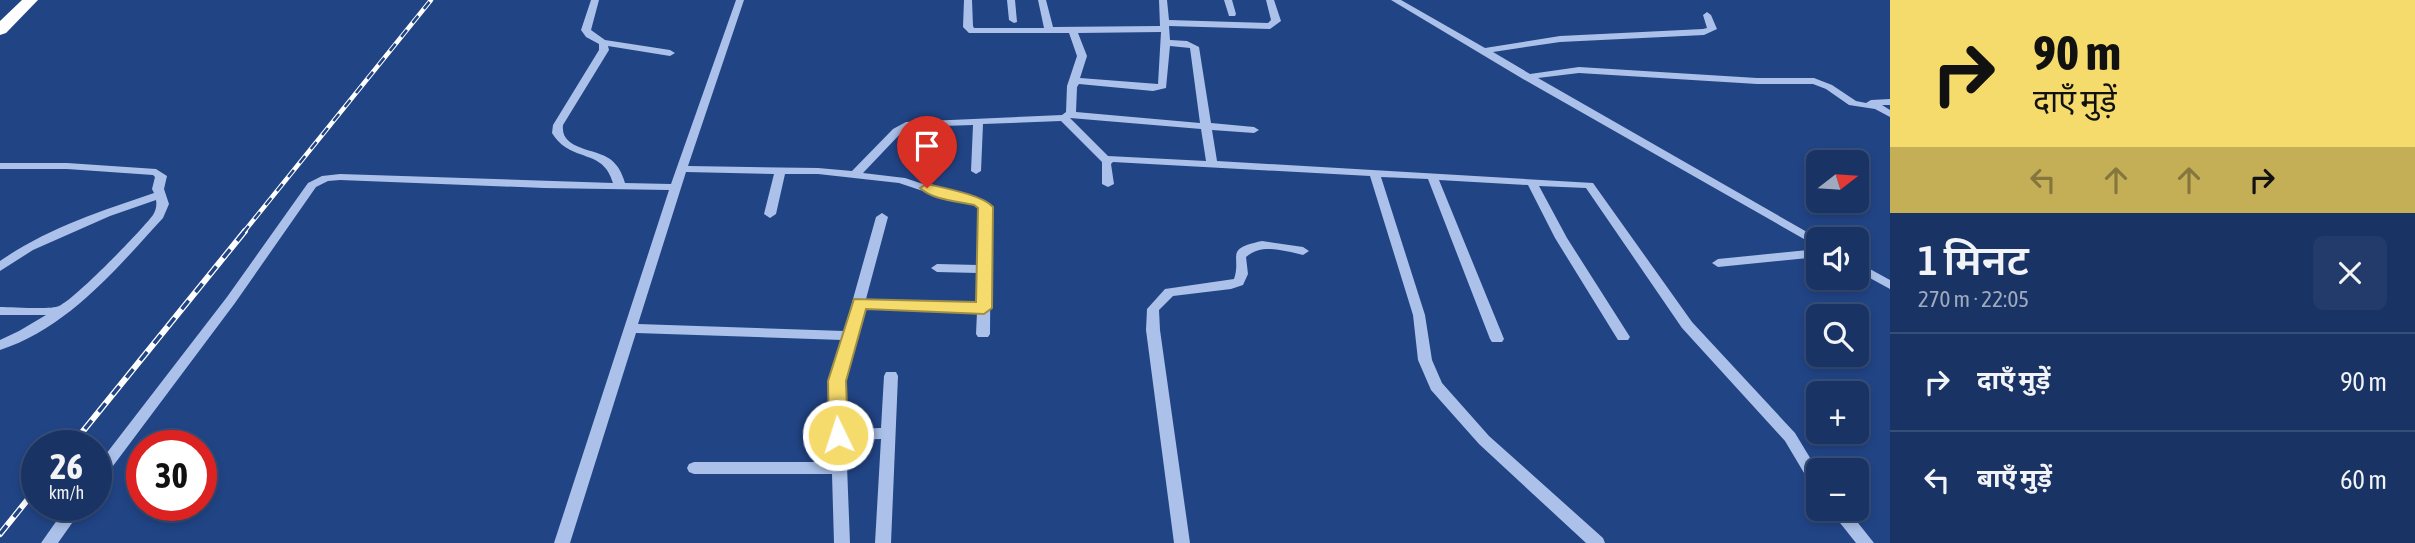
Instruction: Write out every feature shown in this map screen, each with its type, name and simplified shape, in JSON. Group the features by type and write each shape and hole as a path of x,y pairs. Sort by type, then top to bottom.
{"highway":[{"path":"0,13 15,0"},
{"path":"0,30 31,0"}],"street":[{"path":"595,0 586,30 589,35 603,43 670,53"},
{"path":"562,543 676,187 740,0"},
{"path":"968,0 968,27 972,31 1270,26 1276,21 1270,0"},
{"path":"1011,0 1014,20"},
{"path":"1042,0 1049,30"},
{"path":"1074,82 1153,88 1163,86 1166,43 1163,0"},
{"path":"1228,0 1232,14"},
{"path":"1395,0 1806,236"},
{"path":"1482,51 1560,39 1704,32 1712,29 1707,15"},
{"path":"1067,117 1082,56 1073,30"},
{"path":"603,43 604,50 558,125 557,133 564,144 610,163 617,170 620,186"},
{"path":"1166,43 1194,47 1212,164"},
{"path":"1526,77 1579,70 1757,81 1814,81 1829,87 1853,103 1890,114"},
{"path":"1872,107 1871,103 1874,102 1890,102"},
{"path":"1067,117 1107,161 1108,184"},
{"path":"856,174 904,126 1067,117 1254,130"},
{"path":"976,171 978,121"},
{"path":"1107,161 1123,159 1582,183 1592,189 1688,325 1790,437 1806,464"},
{"path":"0,166 67,166 156,172 161,176 158,186 163,204 159,215 95,282 61,311 27,334 0,345"},
{"path":"682,169 856,174 901,180 984,204 983,334"},
{"path":"770,214 780,171"},
{"path":"1375,174 1419,315 1422,346 1436,386 1492,447 1597,543"},
{"path":"1432,176 1497,339"},
{"path":"112,457 231,300 296,205 319,180 340,177 676,187"},
{"path":"1531,181 1561,238 1623,337"},
{"path":"0,267 29,247 106,213 159,195"},
{"path":"842,543 837,381 882,217"},
{"path":"1182,543 1153,330 1153,309 1169,292 1239,282 1242,274 1240,256 1251,247 1269,245 1303,251"},
{"path":"1718,263 1806,254"},
{"path":"937,268 985,269"},
{"path":"1869,273 1890,285"},
{"path":"859,303 984,308"},
{"path":"0,311 61,311"},
{"path":"631,328 850,335"},
{"path":"883,543 891,376"},
{"path":"838,435 889,433"},
{"path":"694,468 840,468"},
{"path":"48,543 65,521"},
{"path":"1847,521 1866,543"}],"railway":[{"path":"243,233 431,0"},
{"path":"84,430 245,231"},
{"path":"0,534 21,508"}],"route":[{"path":"838,435 837,381 859,303 984,308 984,204 927,188"}]}
